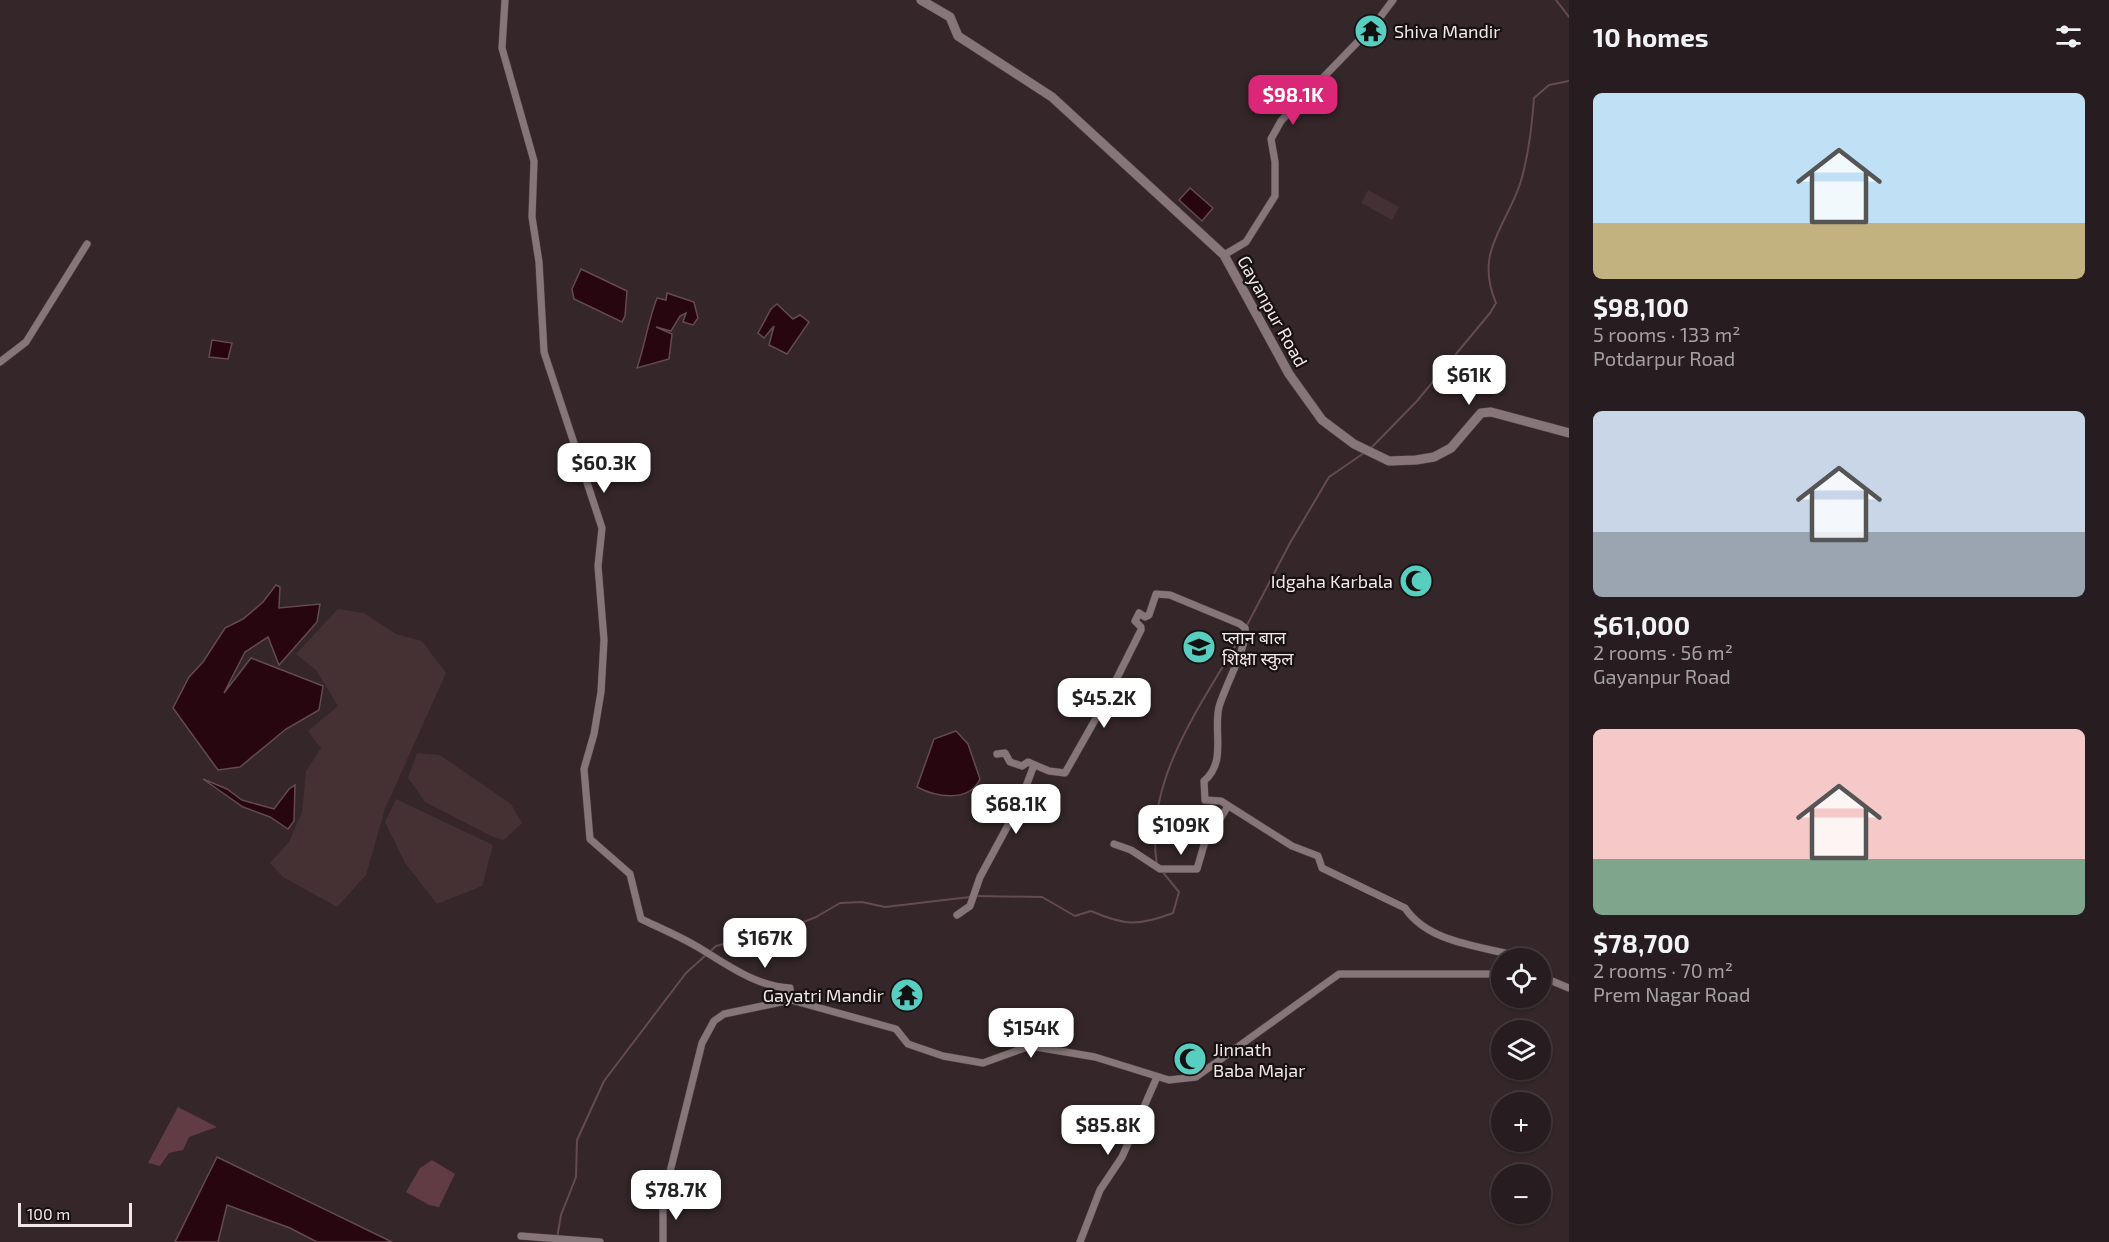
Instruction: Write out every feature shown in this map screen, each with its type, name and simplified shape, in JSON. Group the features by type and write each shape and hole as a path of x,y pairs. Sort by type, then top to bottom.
{"street":[{"path":"505,0 502,48 534,161 532,218 539,262 544,352 602,528 598,566 604,640 601,692 594,734 584,769 590,839 630,874 641,919 737,970 777,987 790,988 791,1000"},
{"name":"Gayanpur Road","path":"921,0 950,17 958,36 1052,97 1224,255 1303,396 1322,420 1354,444 1389,461 1434,457 1451,447 1481,413 1491,412 1569,433"},
{"path":"1224,255 1246,242 1275,196 1275,162 1270,139 1281,121 1375,24 1393,0"},
{"path":"0,362 26,342 87,244"},
{"path":"997,754 1005,753 1010,762 1022,766 1028,762 1059,774 1065,773 1129,656 1141,630 1135,621 1139,613 1145,617 1149,615 1156,594 1170,595 1245,628 1247,637 1232,669 1219,710 1218,755 1204,781 1205,800 1221,801 1292,846 1318,856 1323,868 1405,908 1411,919 1422,927 1459,942 1491,950"},
{"path":"957,915 970,906 980,877 1018,805 1034,765"},
{"path":"1114,844 1131,850 1160,869 1197,869 1207,840 1214,834 1228,806"},
{"path":"663,1242 663,1200 702,1043 714,1021 724,1014 791,1000 896,1029 908,1044 943,1056 983,1063 1030,1046 1095,1057 1157,1077 1183,1081 1196,1077 1340,974 1491,974"},
{"path":"1551,981 1569,988"},
{"path":"1080,1242 1100,1190 1122,1157 1157,1077"},
{"path":"521,1236 600,1242"}],"shaded area":[{"path":"1190,188 1213,208 1202,221 1179,200"},
{"path":"1368,190 1399,207 1392,220 1361,203"},
{"path":"581,269 627,291 625,316 622,322 574,299 572,289"},
{"path":"667,293 694,302 698,318 693,325 683,322 686,313 680,316 671,331 656,327 672,334 669,359 637,368 657,298 666,300"},
{"path":"777,304 793,319 800,315 809,322 787,354 769,345 774,326 764,338 758,333 771,309"},
{"path":"212,340 232,343 228,359 209,357"},
{"path":"276,585 280,587 279,608 320,604 317,622 279,665 268,637 245,652 224,693 251,658 323,686 319,710 286,729 240,767 218,770 173,708 189,677 203,662 225,628 243,619 263,602"},
{"path":"338,609 364,613 396,634 422,641 446,673 385,809 366,875 337,907 283,877 270,863 289,842 302,812 306,771 321,748 308,731 338,706 316,670 296,654"},
{"path":"956,731 968,744 980,779 975,787 968,792 952,796 925,791 917,787 934,739"},
{"path":"417,753 440,755 511,804 522,823 504,840 493,837 425,802 408,778"},
{"path":"203,779 227,789 242,800 274,809 289,789 295,785 294,821 288,829 270,817 243,807"},
{"path":"396,799 493,845 482,886 437,904 405,863 385,822"},
{"path":"178,1107 217,1127 189,1137 183,1150 169,1153 160,1166 148,1163"},
{"path":"217,1157 392,1242 317,1242 290,1228 227,1205 218,1242 175,1242"},
{"path":"432,1160 455,1174 439,1207 429,1205 406,1192 420,1168"}],"waterway":[{"path":"1556,0 1569,17"},
{"path":"1371,448 1417,401 1496,303 1490,285 1490,254 1521,181 1530,140 1534,98 1549,85 1569,81"},
{"path":"1246,627 1290,543 1329,477 1364,453"},
{"path":"1157,865 1155,834 1159,803 1167,773 1194,716 1242,634"},
{"path":"976,896 1042,897 1075,916 1091,911 1123,922 1141,922 1173,913 1179,892 1161,870"},
{"path":"557,1238 561,1215 576,1177 577,1140 604,1081 686,973 716,946 791,927 816,917 840,903 862,902 885,907 970,897"}],"place":[{"name":"Shiva Mandir","path":"1371,31"},
{"name":"Idgaha Karbala","path":"1416,581"},
{"name":"प्लान बाल शिक्षा स्कुल","path":"1199,647"},
{"name":"Gayatri Mandir","path":"907,995"},
{"name":"Jinnath Baba Majar","path":"1190,1059"}]}
